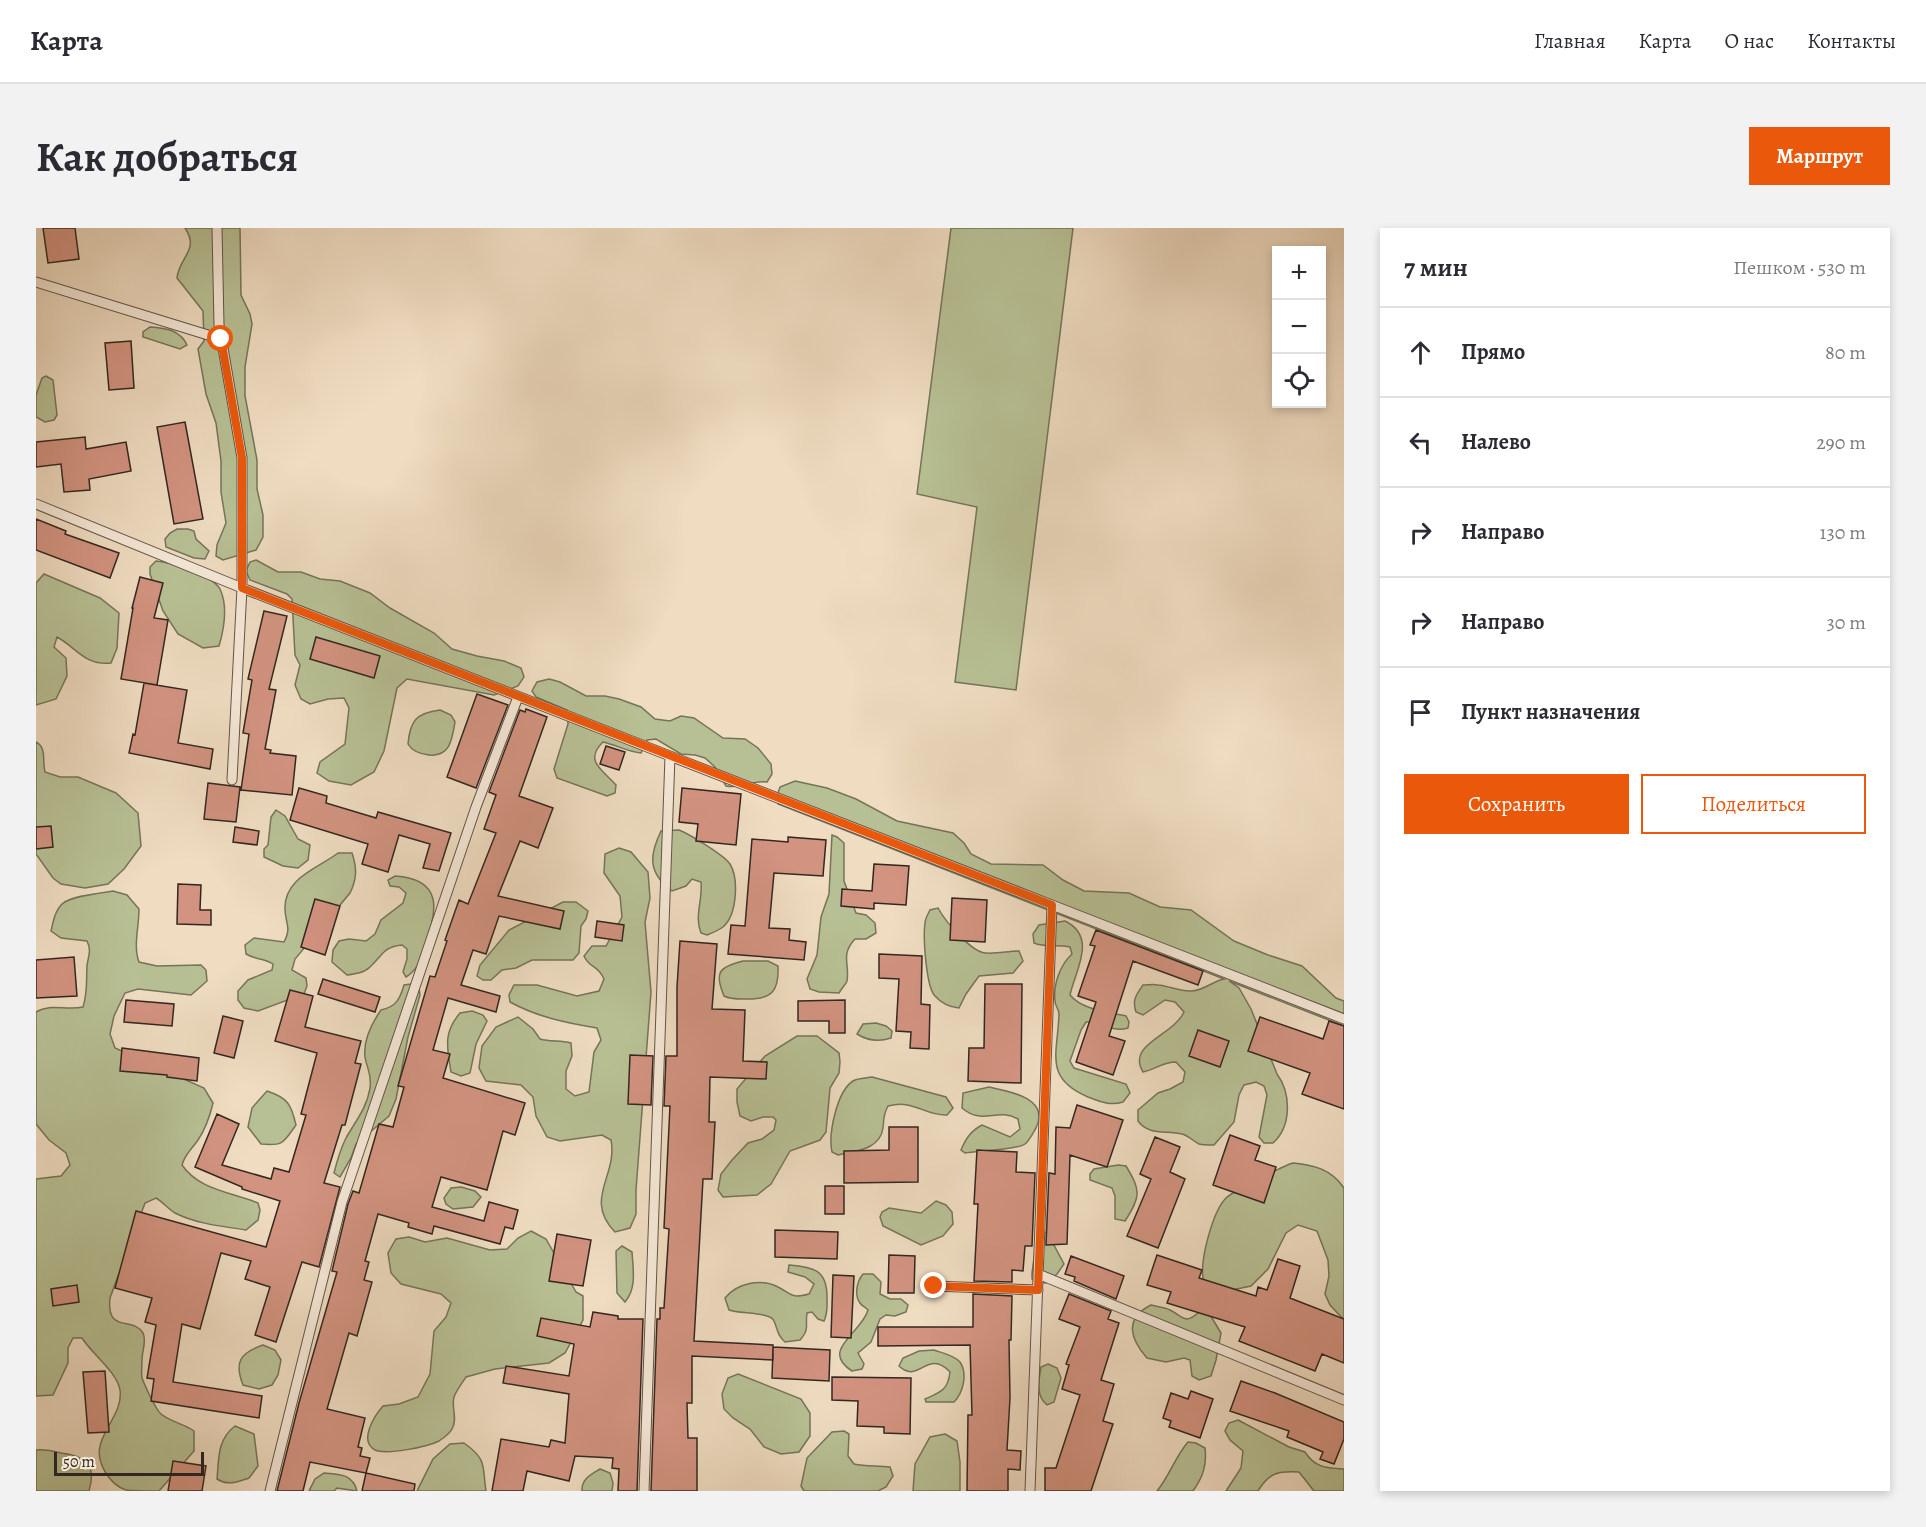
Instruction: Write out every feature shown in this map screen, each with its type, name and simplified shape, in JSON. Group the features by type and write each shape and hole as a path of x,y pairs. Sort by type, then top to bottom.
{"lane":[{"path":"217,228 219,325 242,458 242,588 232,780"},
{"path":"36,282 221,339"},
{"path":"36,504 518,697 1344,1019"},
{"path":"270,1491 342,1202 476,807 518,697"},
{"path":"644,1491 669,756"},
{"path":"1030,1491 1052,905"},
{"path":"1038,1274 1344,1400"},
{"path":"934,1286 1038,1290"}],"green space":[{"path":"185,228 240,228 241,295 252,324 245,367 245,396 257,460 257,489 263,515 263,537 256,550 223,560 216,556 217,545 226,523 221,492 221,461 216,423 206,394 198,349 204,341 203,311 177,278 190,248 189,236"},
{"path":"951,228 1073,228 1016,690 955,682 977,507 917,494"},
{"path":"150,327 172,331 181,336 187,345 180,349 143,337 143,332"},
{"path":"46,376 53,380 57,415 54,420 45,422 36,417 36,395 42,378"},
{"path":"177,529 194,531 196,539 209,551 205,559 194,558 166,547 165,539"},
{"path":"256,560 278,572 301,572 320,579 340,581 370,593 390,608 434,633 452,649 504,661 521,668 524,677 518,686 494,695 407,679 397,688 384,751 374,772 351,785 329,781 317,773 320,762 345,744 349,708 344,698 310,704 301,699 295,685 300,665 295,655 292,599 287,594 250,580 246,571 250,562"},
{"path":"156,561 201,575 220,589 225,610 219,646 203,648 178,634 163,611 150,574 150,567"},
{"path":"44,574 100,598 119,613 117,648 111,663 94,662 57,637 54,647 66,658 67,676 56,699 36,705 36,583"},
{"path":"549,679 560,682 586,696 605,696 641,707 655,719 670,721 681,716 694,718 723,738 745,739 758,748 771,764 772,774 767,782 726,786 715,767 705,758 681,754 656,739 647,740 641,753 603,742 597,749 595,760 601,770 616,785 615,793 607,796 557,778 554,769 568,724 567,710 536,697 532,691 537,682"},
{"path":"440,710 451,715 455,722 449,746 436,755 419,753 408,744 410,729 420,716"},
{"path":"36,742 43,751 45,772 60,777 78,777 116,793 138,813 141,846 124,869 108,884 85,888 61,884 53,878 36,854"},
{"path":"795,781 827,788 856,799 897,821 953,833 964,843 971,854 991,864 1043,865 1063,880 1084,891 1129,893 1160,907 1191,910 1234,941 1302,966 1336,998 1344,1001 1344,1026 1229,981 1239,988 1251,1009 1285,1090 1287,1109 1284,1128 1273,1143 1264,1143 1259,1137 1267,1095 1264,1086 1256,1082 1244,1085 1239,1095 1234,1122 1214,1145 1199,1144 1182,1134 1147,1129 1138,1121 1138,1110 1158,1093 1183,1082 1185,1072 1176,1062 1143,1072 1139,1062 1141,1054 1153,1040 1171,1028 1184,1012 1175,1002 1165,1000 1143,1015 1136,1012 1134,1004 1137,995 1143,985 1167,986 1192,991 1224,979 778,804 776,798 780,787"},
{"path":"276,810 285,816 298,839 310,845 308,860 298,868 283,866 264,857 264,849 268,845 271,817"},
{"path":"679,830 721,855 730,864 735,878 734,906 728,921 723,927 707,935 701,933 698,920 701,882 692,879 686,886 672,891 658,878 653,864 654,848 661,831"},
{"path":"832,835 844,843 844,881 856,913 866,915 875,923 876,933 866,939 855,939 850,945 847,955 847,981 839,993 810,989 807,979 817,955 821,917 829,894"},
{"path":"619,848 631,852 648,872 650,898 645,922 651,992 636,1214 630,1228 615,1232 606,1220 602,1209 602,1198 612,1153 611,1140 602,1135 560,1141 547,1137 536,1116 533,1097 521,1085 486,1081 479,1068 482,1046 496,1027 518,1017 533,1029 540,1039 571,1043 572,1056 566,1071 566,1089 575,1096 589,1092 594,1052 601,1040 597,1028 541,1016 510,1002 509,995 514,985 537,985 577,996 599,991 604,979 584,956 592,946 606,946 622,917 620,896 604,873 605,854"},
{"path":"338,853 352,853 355,869 354,883 350,893 295,959 292,970 306,978 307,986 304,994 258,1011 244,1008 238,1000 238,991 248,980 272,970 273,964 246,954 245,945 254,938 284,942 288,929 286,898 290,889 303,875"},
{"path":"395,876 411,878 422,883 433,898 433,920 418,963 406,977 403,972 407,949 402,945 396,946 384,952 365,971 347,975 332,962 333,950 339,941 349,939 366,941 375,934 381,920 403,903 406,893 399,887 390,886 388,880"},
{"path":"113,891 127,895 139,909 136,943 139,962 157,966 201,965 206,970 207,981 191,995 138,989 125,993 114,1016 110,1034 115,1048 204,1088 213,1103 211,1113 182,1165 197,1180 258,1203 260,1210 258,1220 246,1230 183,1217 156,1198 145,1203 110,1298 112,1316 121,1323 139,1328 143,1333 145,1339 142,1378 156,1408 165,1417 194,1431 194,1451 159,1491 126,1490 110,1478 102,1466 100,1446 119,1405 120,1390 109,1370 82,1338 73,1338 68,1348 68,1363 53,1395 36,1396 36,1179 61,1176 70,1165 66,1153 49,1140 36,1124 36,1012 47,1008 83,1007 89,951 87,941 61,938 51,931 56,913 66,901"},
{"path":"563,902 576,902 588,911 581,926 579,953 573,960 532,960 516,968 502,970 491,980 483,980 477,976 480,965 509,930"},
{"path":"938,908 946,921 980,952 1019,951 1023,961 1013,973 979,976 959,1008 940,1001 929,983 925,950 925,921 930,910"},
{"path":"1065,921 1075,928 1082,945 1082,955 1070,995 1089,1007 1126,1016 1129,1022 1128,1028 1116,1029 1086,1022 1070,1061 1074,1068 1126,1084 1130,1093 1123,1102 1101,1102 1088,1097 1064,1082 1059,1073 1056,1052 1059,1014 1055,1003 1055,988 1061,969 1072,954 1070,947 1034,943 1033,934 1039,925"},
{"path":"743,961 768,961 778,966 776,987 773,992 757,999 736,999 724,996 719,981 721,972 728,966"},
{"path":"411,984 419,988 420,995 408,1037 396,1099 389,1116 356,1144 340,1177 334,1173 339,1155 363,1108 370,1088 370,1075 365,1057 365,1044 369,1032 381,1010 394,1004 404,985"},
{"path":"472,1011 483,1015 487,1021 476,1044 470,1073 461,1076 451,1072 449,1034 460,1013"},
{"path":"876,1023 892,1031 891,1038 874,1040 857,1034 863,1024"},
{"path":"797,1036 817,1036 839,1053 839,1073 830,1088 826,1132 820,1140 790,1151 771,1184 757,1195 723,1197 718,1190 721,1174 748,1143 762,1139 774,1130 776,1120 773,1117 763,1117 751,1121 740,1116 737,1089 765,1056"},
{"path":"872,1077 946,1097 953,1108 947,1115 939,1115 912,1106 897,1104 888,1106 881,1135 877,1141 866,1148 838,1155 832,1152 831,1135 838,1103 847,1086 853,1081"},
{"path":"989,1087 1016,1094 1033,1103 1038,1110 1039,1118 1036,1128 1028,1141 1021,1146 965,1153 961,1150 967,1138 982,1125 1010,1137 1020,1129 1018,1119 1010,1116 977,1116 962,1108 963,1093"},
{"path":"267,1091 280,1096 288,1103 296,1125 279,1144 261,1144 248,1127 252,1108"},
{"path":"1293,1163 1322,1169 1334,1176 1344,1188 1344,1320 1330,1305 1325,1294 1329,1276 1328,1260 1317,1231 1298,1225 1286,1233 1268,1269 1251,1286 1213,1294 1204,1282 1203,1263 1208,1238 1216,1214 1226,1198"},
{"path":"1126,1166 1137,1194 1125,1221 1115,1219 1115,1196 1112,1188 1090,1180 1090,1174 1094,1169"},
{"path":"461,1187 475,1191 481,1197 473,1207 453,1209 446,1204 444,1198 451,1188"},
{"path":"936,1201 946,1205 952,1212 953,1224 943,1236 921,1245 883,1226 880,1217 882,1212 889,1208 921,1213"},
{"path":"531,1231 546,1239 576,1292 583,1296 583,1320 565,1353 549,1363 495,1369 466,1377 454,1397 454,1425 444,1437 439,1441 407,1450 388,1452 375,1450 368,1441 372,1422 383,1406 399,1404 418,1397 430,1374 434,1331 446,1317 451,1303 441,1294 401,1284 391,1273 388,1253 396,1239 409,1237 425,1242 447,1238 490,1250 507,1249 518,1238"},
{"path":"1047,1232 1064,1264 1046,1283 1035,1282 1032,1279 1032,1273 1037,1235"},
{"path":"622,1246 632,1252 633,1285 625,1302 617,1293 616,1251"},
{"path":"789,1265 812,1269 822,1276 825,1281 827,1309 824,1321 818,1319 812,1312 807,1313 806,1330 800,1340 785,1342 779,1335 772,1318 729,1310 725,1298 736,1289 757,1283 771,1284 795,1296 809,1294 814,1284 805,1277 788,1272"},
{"path":"863,1274 873,1274 881,1282 880,1294 890,1299 901,1299 908,1305 906,1312 895,1316 886,1315 880,1319 871,1342 858,1353 864,1364 862,1369 852,1371 843,1363 840,1356 845,1341 868,1310 857,1296 858,1284"},
{"path":"1151,1305 1168,1309 1187,1319 1199,1312 1209,1313 1221,1333 1211,1376 1199,1380 1192,1376 1190,1360 1184,1358 1166,1362 1147,1358 1141,1351 1132,1330 1133,1323 1142,1311"},
{"path":"263,1345 275,1350 281,1360 278,1375 272,1385 259,1389 243,1385 239,1370 241,1359 249,1351"},
{"path":"934,1350 955,1358 960,1362 964,1372 960,1394 954,1402 926,1402 925,1399 939,1392 948,1383 950,1372 942,1366 929,1365 912,1372 899,1366 903,1358 919,1351"},
{"path":"1048,1364 1057,1368 1061,1378 1054,1402 1047,1405 1039,1392 1039,1382 1041,1367"},
{"path":"738,1374 801,1399 810,1413 810,1436 799,1452 781,1454 764,1447 750,1429 724,1409 722,1394 728,1378"},
{"path":"1238,1420 1289,1447 1305,1452 1317,1464 1344,1469 1344,1491 1314,1491 1299,1472 1292,1472 1271,1476 1258,1491 1226,1491 1241,1468 1243,1451 1230,1440 1225,1431 1229,1423"},
{"path":"235,1426 254,1434 258,1466 249,1478 233,1483 217,1479 222,1443"},
{"path":"844,1431 849,1434 848,1456 854,1464 890,1467 893,1476 886,1487 878,1491 804,1491 801,1486 807,1458 832,1432"},
{"path":"945,1434 957,1441 960,1491 913,1491 915,1464 930,1437"},
{"path":"1188,1442 1205,1448 1205,1465 1202,1476 1193,1491 1157,1491 1166,1479"},
{"path":"464,1443 480,1459 484,1469 486,1491 417,1491 433,1459 450,1444"},
{"path":"36,1450 69,1454 83,1459 90,1468 89,1491 36,1491"},
{"path":"600,1469 610,1473 613,1483 612,1491 582,1491 585,1480"},
{"path":"324,1473 349,1478 357,1491 337,1488 334,1491 309,1491 315,1479"}],"building":[{"path":"43,228 75,228 79,259 48,263"},
{"path":"131,341 134,388 109,390 105,343"},
{"path":"185,422 203,519 174,524 157,427"},
{"path":"85,437 86,449 126,442 131,471 89,479 90,490 64,492 61,464 36,467 36,442"},
{"path":"36,519 66,531 65,534 119,553 110,578 36,550"},
{"path":"140,577 163,583 154,618 168,620 157,685 121,679 132,608"},
{"path":"264,611 287,616 269,689 276,690 265,749 271,750 270,753 296,756 292,795 241,790 249,734 243,733 252,680 248,679"},
{"path":"316,637 380,656 374,678 310,659"},
{"path":"144,683 187,690 178,743 213,749 210,769 129,753 133,734 135,735"},
{"path":"477,694 508,705 476,788 447,777"},
{"path":"526,709 547,717 519,796 553,808 538,848 520,841 498,896 564,911 560,929 499,916 486,954 473,950 461,985 500,996 496,1012 448,998 433,1050 450,1054 443,1078 525,1103 515,1135 503,1131 487,1190 441,1177 432,1207 484,1221 489,1202 518,1210 513,1229 505,1227 500,1244 434,1226 432,1234 408,1227 409,1223 378,1214 365,1261 369,1262 364,1280 372,1282 357,1336 349,1333 327,1409 365,1418 358,1447 362,1448 360,1456 370,1458 366,1473 310,1462 303,1491 277,1491 299,1403 337,1272 332,1271 348,1204 353,1191 359,1193 379,1124 393,1127 404,1087 398,1086 430,976 435,977 459,900 468,904 496,833 484,829 496,795 489,792 520,710 525,712"},
{"path":"606,746 625,752 619,770 600,764"},
{"path":"208,783 240,787 236,822 204,819"},
{"path":"299,788 327,796 326,803 376,818 378,812 451,833 439,871 423,868 430,844 399,835 388,872 362,864 368,844 290,820"},
{"path":"682,788 741,794 736,845 696,841 698,824 679,822"},
{"path":"51,826 53,847 36,849 36,827"},
{"path":"235,827 259,831 257,845 233,842"},
{"path":"788,837 826,840 823,876 774,873 769,928 790,929 789,940 806,942 804,960 728,954 731,925 745,926 752,839 788,842"},
{"path":"874,864 909,866 906,905 874,903 874,909 841,906 842,889 872,891"},
{"path":"178,884 201,885 200,910 211,910 211,925 177,924"},
{"path":"952,898 987,900 985,942 950,940"},
{"path":"315,899 340,906 325,955 301,947"},
{"path":"597,921 624,925 622,941 595,937"},
{"path":"1096,930 1203,971 1198,985 1133,961 1109,1036 1125,1041 1113,1075 1076,1062 1096,1002 1078,996 1095,946 1090,945"},
{"path":"680,941 717,944 712,1009 745,1010 743,1061 767,1062 766,1079 710,1077 709,1122 715,1122 712,1179 703,1179 694,1341 773,1345 773,1360 692,1356 692,1403 687,1403 688,1438 697,1438 697,1491 651,1491 657,1319 660,1319 660,1308 664,1308 669,1229 664,1228 670,1106 664,1106 666,1056 677,1056"},
{"path":"879,954 922,956 921,1004 930,1005 929,1049 910,1048 911,1032 896,1031 899,979 879,978"},
{"path":"74,957 77,996 36,998 36,960"},
{"path":"323,979 380,997 375,1012 318,994"},
{"path":"985,984 1022,984 1021,1083 968,1081 969,1048 984,1048"},
{"path":"290,990 313,996 305,1027 361,1041 355,1063 361,1064 345,1125 342,1125 324,1183 340,1187 319,1267 302,1262 276,1342 255,1335 270,1287 245,1279 251,1261 221,1253 200,1329 182,1324 173,1382 262,1396 259,1418 151,1401 154,1379 147,1378 156,1325 145,1322 152,1298 115,1288 136,1211 266,1247 280,1201 242,1189 242,1187 195,1167 217,1114 239,1124 222,1165 271,1179 274,1168 289,1172 306,1115 301,1114 317,1053 275,1041"},
{"path":"126,1000 174,1004 172,1026 124,1022"},
{"path":"845,1000 845,1033 829,1033 829,1021 798,1021 798,1001"},
{"path":"223,1016 243,1021 234,1058 214,1053"},
{"path":"1260,1017 1323,1039 1329,1021 1344,1026 1344,1109 1302,1094 1310,1073 1248,1051"},
{"path":"1198,1030 1229,1041 1220,1067 1189,1056"},
{"path":"122,1048 199,1058 197,1081 167,1077 167,1075 120,1071"},
{"path":"630,1055 653,1056 651,1105 628,1104"},
{"path":"1077,1105 1123,1120 1107,1167 1070,1155 1067,1244 1046,1245 1049,1173 1055,1174 1056,1127 1070,1128"},
{"path":"889,1127 918,1127 918,1182 844,1183 844,1151 889,1150"},
{"path":"1230,1135 1260,1146 1255,1160 1276,1167 1264,1203 1213,1185"},
{"path":"1155,1137 1180,1147 1170,1172 1185,1179 1158,1248 1127,1236 1151,1179 1140,1174"},
{"path":"977,1150 1017,1152 1016,1172 1035,1173 1032,1246 1025,1246 1023,1271 1012,1270 1012,1282 974,1281 978,1204 974,1204"},
{"path":"825,1186 844,1186 844,1214 825,1214"},
{"path":"775,1230 838,1232 837,1259 775,1257"},
{"path":"557,1234 591,1240 583,1286 549,1281"},
{"path":"889,1255 915,1256 914,1293 888,1293"},
{"path":"1157,1255 1202,1270 1199,1278 1256,1296 1258,1287 1267,1290 1278,1259 1300,1266 1290,1298 1344,1319 1344,1363 1322,1354 1315,1371 1239,1341 1245,1327 1167,1303 1171,1292 1147,1285"},
{"path":"1071,1256 1124,1276 1116,1299 1074,1281 1075,1277 1065,1274"},
{"path":"833,1275 854,1276 851,1338 831,1337"},
{"path":"77,1285 79,1302 53,1306 51,1289"},
{"path":"973,1294 1012,1296 1007,1450 1021,1451 1020,1470 1008,1469 1008,1491 967,1491 968,1415 972,1415 970,1345 878,1346 878,1327 973,1327"},
{"path":"1069,1294 1111,1311 1108,1319 1119,1323 1101,1380 1114,1384 1103,1421 1113,1424 1091,1491 1045,1491 1045,1468 1056,1468 1080,1395 1062,1389 1069,1365 1066,1364 1080,1327 1059,1319"},
{"path":"593,1312 618,1316 618,1319 643,1319 637,1491 618,1491 619,1469 612,1468 613,1458 575,1456 569,1481 527,1471 523,1491 492,1491 501,1439 549,1447 551,1440 565,1443 569,1394 503,1383 506,1366 569,1376 574,1344 537,1336 541,1318 590,1327"},
{"path":"773,1347 830,1350 829,1381 772,1378"},
{"path":"105,1371 109,1432 88,1433 83,1372"},
{"path":"832,1377 911,1378 910,1434 884,1433 884,1427 857,1426 858,1401 832,1400"},
{"path":"1241,1381 1344,1422 1344,1439 1334,1464 1320,1459 1323,1452 1287,1437 1289,1431 1230,1411"},
{"path":"1191,1391 1213,1399 1200,1438 1169,1427 1171,1421 1163,1418 1171,1393 1188,1399"},
{"path":"173,1461 206,1466 202,1491 168,1491"},
{"path":"366,1473 415,1484 414,1491 362,1491"}],"route":[{"path":"221,339 242,458 242,588 1052,905 1038,1290 934,1286"}]}
